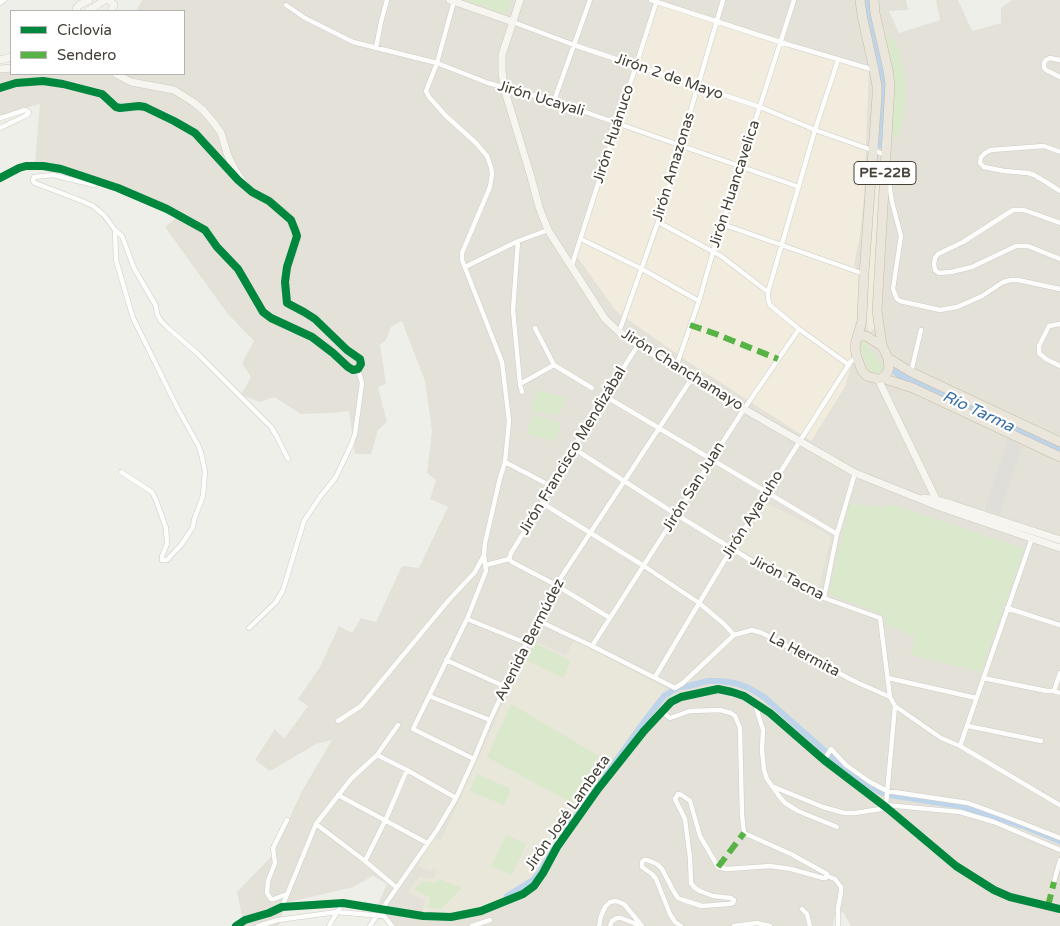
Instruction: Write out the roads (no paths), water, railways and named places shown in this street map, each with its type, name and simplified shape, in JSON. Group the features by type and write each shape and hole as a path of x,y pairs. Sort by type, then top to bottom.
{"highway":[{"name":"PE-22B","path":"856,358 855,348 862,316 877,96 877,86 860,0"},
{"name":"PE-22B","path":"874,0 890,84 877,311 882,346 888,358"},
{"path":"857,338 866,336 882,346"},
{"path":"856,358 862,371 867,376 913,388 1060,458"},
{"path":"888,358 912,372 1060,442"},
{"path":"880,378 887,373 889,368 888,358"}],"main road":[{"path":"76,10 79,5 89,0"},
{"path":"90,10 105,0 109,0 114,5 111,10"},
{"name":"Jirón 2 de Mayo","path":"453,0 513,22"},
{"name":"Jirón Chanchamayo","path":"520,0 502,55 504,88 539,207 548,230 605,318 619,332 638,345 854,472 940,507 1004,525"},
{"path":"0,178 19,168 33,166 61,169 118,188 167,209 205,230 238,269 263,312 271,318 312,337 353,370 358,368 361,364 360,359 347,350 315,319 287,303 285,282 287,267 297,236 291,220 269,201 252,192 246,186 235,170 228,156 221,132 214,123 194,102 174,90 131,82 118,75"},
{"path":"880,378 940,507"},
{"name":"Jirón Chanchamayo","path":"915,497 936,500 1004,525"},
{"path":"1004,525 1060,548"},
{"path":"1004,525 1060,540"}],"street":[{"path":"0,3 4,0"},
{"path":"376,48 387,0"},
{"path":"453,0 437,62 427,87 427,94 446,116 476,143 487,156 492,167 490,187 462,253 462,260 502,362 509,421 505,462 485,544 486,572 467,619 413,729 474,759"},
{"path":"554,101 590,0"},
{"name":"Jirón Amazonas","path":"619,332 658,222 723,0"},
{"name":"Jirón Huancavelica","path":"676,367 699,301 794,0"},
{"path":"655,1 780,42 874,70"},
{"name":"Jirón Huánuco","path":"571,268 655,1"},
{"name":"Jirón Ucayali","path":"286,5 305,18 353,42 437,62 488,83 554,101 799,187"},
{"name":"Jirón 2 de Mayo","path":"513,22 574,45 760,107 887,156"},
{"path":"1060,60 1050,58 1046,60 1044,68 1060,77"},
{"path":"838,60 768,292 768,299 770,305 799,329 849,365"},
{"path":"0,88 16,83 43,81 102,94 116,107 145,107 195,133 246,186"},
{"path":"0,118 25,110 28,112 23,117 0,128"},
{"path":"1060,152 1044,146 991,150 981,157 980,163 984,167 1034,175 1060,191"},
{"path":"886,167 892,202 901,236 893,289 897,299 940,310 956,307 982,296 1003,282 1010,280 1060,289"},
{"path":"96,181 94,185 52,175 36,176 32,179 35,183 82,201 104,215 122,236 134,268 156,306 157,314 161,321 197,353 271,427 288,459"},
{"path":"1060,223 1024,210 1013,210 963,242 938,254 934,264 935,270 939,273 951,272 972,267 1016,246 1028,246 1060,260"},
{"path":"658,222 721,256 768,292"},
{"path":"722,224 864,274"},
{"path":"115,230 116,260 133,318 198,445 205,471 204,496 193,526 181,545 167,560 162,560 167,544 166,528 152,492 121,472"},
{"path":"465,267 518,241 548,230"},
{"path":"581,239 642,269 699,301"},
{"path":"518,241 513,310 522,392"},
{"path":"1060,324 1049,326 1039,346 1039,353 1060,366"},
{"path":"535,328 554,365 592,388"},
{"name":"Jirón San Juan","path":"592,646 744,409 799,329"},
{"path":"912,372 921,330"},
{"name":"Jirón Francisco Mendizábal","path":"509,558 573,448 638,345"},
{"name":"Jirón Ayacuho","path":"654,677 767,493 851,361 856,358"},
{"path":"520,384 554,365"},
{"path":"249,628 276,602 283,590 304,521 336,477 352,446 362,383 358,368"},
{"name":"Avenida Bermúdez","path":"382,909 437,830 456,798 526,643 556,585 692,378"},
{"path":"605,396 836,534"},
{"name":"Jirón Tacna","path":"573,448 624,482 770,572 810,593 880,618 888,678"},
{"path":"505,462 551,486"},
{"path":"824,598 836,534 854,472"},
{"path":"537,620 675,688 683,683 734,635 699,603 591,532 542,503"},
{"path":"960,746 1032,538"},
{"path":"338,722 361,706 441,608 475,572 484,555"},
{"path":"486,565 509,558 512,562 556,585 610,618"},
{"path":"1007,608 1060,625"},
{"path":"467,619 526,643"},
{"name":"La Hermita","path":"734,635 752,630 762,633 890,698"},
{"path":"446,660 506,687"},
{"path":"1054,691 1060,673"},
{"path":"976,698 888,678 890,698 895,706 941,738 960,746 1060,805"},
{"path":"983,678 1047,692 1054,691 1060,693"},
{"name":"Jirón José Lambeta","path":"236,926 246,920 282,907 342,904 423,916 451,917 481,911 523,894 534,886 557,847 598,789 644,731 665,708 671,702 681,697 718,689 744,696 770,713 886,806 946,858 994,890 1010,897 1060,909"},
{"path":"429,696 490,720"},
{"path":"754,702 763,730 764,770 779,796 798,811 837,827"},
{"path":"886,806 895,706"},
{"path":"665,708 665,714 670,718 690,712 720,710 735,716 740,728 744,833 791,854 824,871 827,876 838,881 842,890 838,908 838,926"},
{"path":"282,907 316,824 350,779 376,755 398,725"},
{"path":"968,726 1041,741"},
{"path":"825,759 830,750 846,765 887,792 968,803 1060,838"},
{"path":"376,755 456,798"},
{"path":"366,861 406,770"},
{"path":"773,786 823,807 844,813 855,813 886,806 960,812 994,822 1060,850"},
{"path":"338,794 427,843"},
{"path":"681,926 675,922 670,914 656,878 642,866 644,860 657,864 662,869 678,898 702,906 728,904 734,900 713,896 700,891 691,883 685,819 675,799 678,794 686,797 690,802 700,836 718,867 727,869 770,866 791,869 823,878 827,876"},
{"path":"287,820 273,848 275,863 268,881 267,893 271,899 288,894"},
{"path":"316,824 366,861 396,887"},
{"path":"1054,882 1060,860"},
{"path":"599,926 605,907 610,902 624,904 641,926"},
{"path":"329,926 342,904"},
{"path":"382,909 383,916 392,926"},
{"path":"802,909 807,914 810,926"},
{"path":"258,926 278,920 337,912 383,916"},
{"path":"370,926 377,915"},
{"path":"610,926 612,921 621,918 641,926"},
{"path":"472,926 490,920"},
{"path":"734,926 770,926"}],"waterway":[{"path":"868,0 868,9 884,84 880,143"},
{"name":"Río Tarma","path":"898,371 924,387 1060,450"},
{"path":"565,832 664,696 679,687 708,681 719,681 735,683 749,688 764,697 852,775 880,792 960,806 1026,827 1060,841"},
{"path":"507,896 533,880 557,844"}]}
